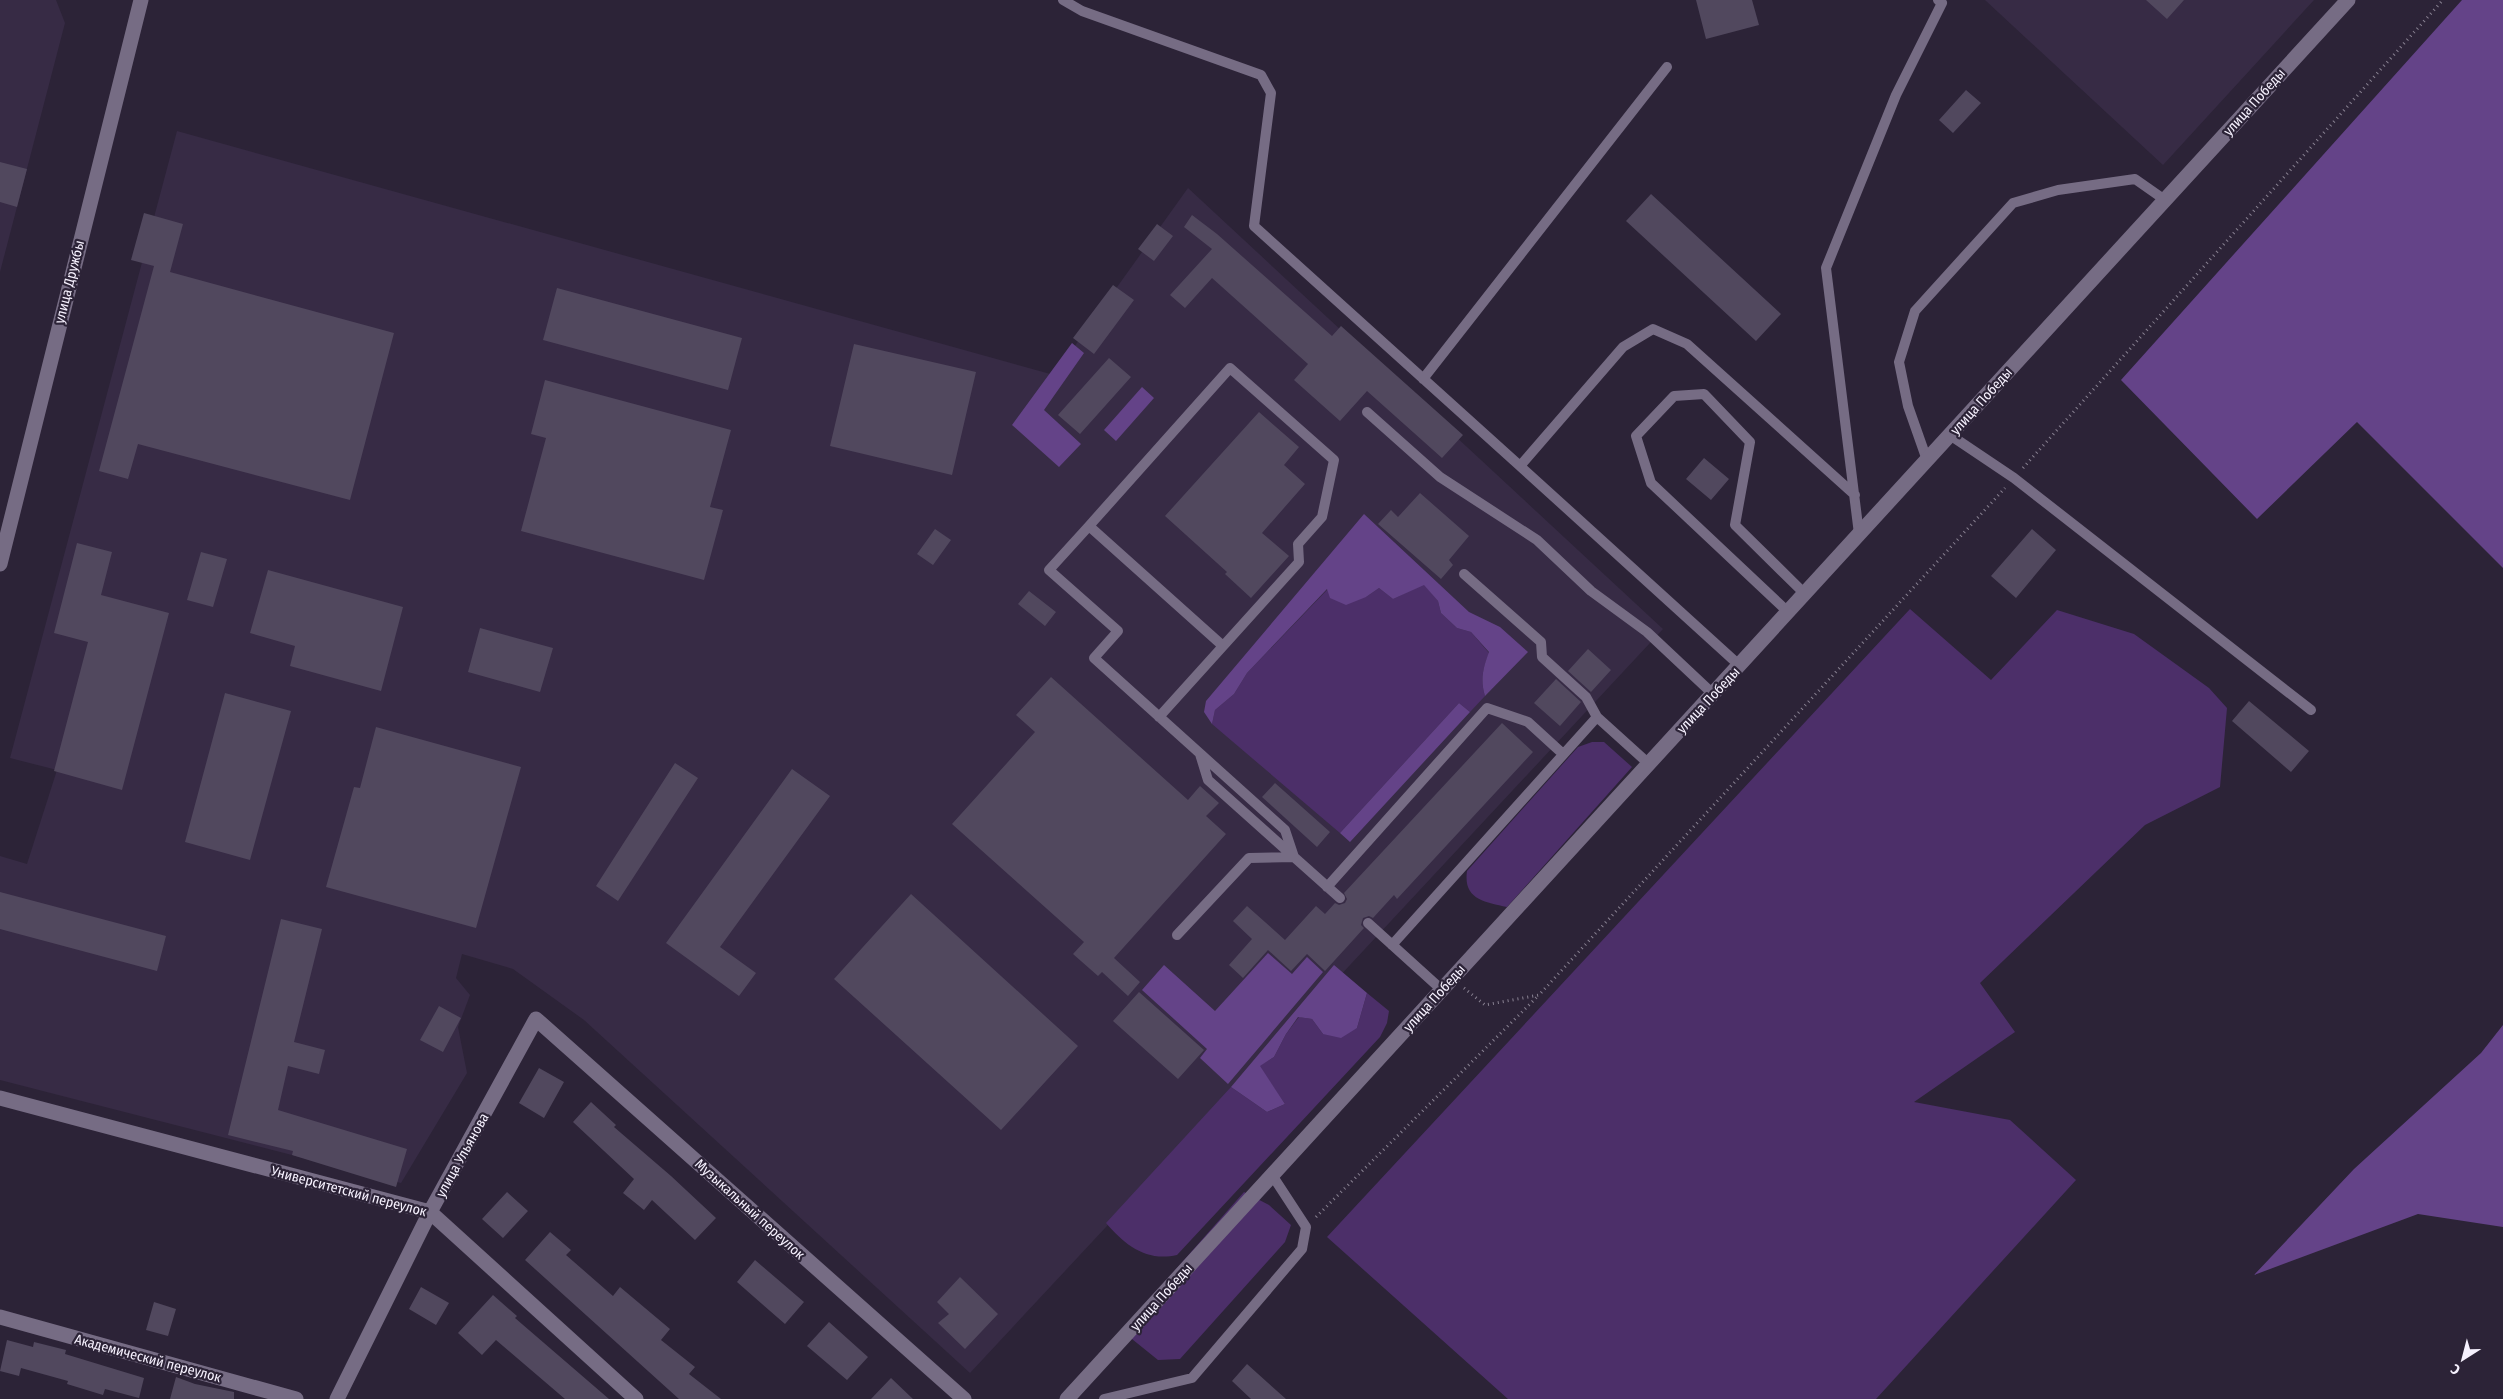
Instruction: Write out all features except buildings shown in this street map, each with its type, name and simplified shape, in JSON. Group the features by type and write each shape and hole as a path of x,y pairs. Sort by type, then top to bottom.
{"main road":[{"name":"улица Дружбы","path":"0,564 140,0"},
{"name":"улица Победы","path":"1068,1399 2348,0"},
{"name":"улица Ульянова","path":"337,1399 430,1212 536,1019"},
{"name":"Музыкальный переулок","path":"536,1019 964,1399"},
{"name":"Университетский переулок","path":"0,1098 430,1212 636,1399"},
{"name":"Академический переулок","path":"0,1318 296,1399"}],"lane":[{"path":"1063,0 1082,11 1261,75 1271,93 1254,226 1739,665"},
{"path":"1859,534 1826,268 1896,94 1942,3 1938,0"},
{"path":"1423,378 1667,67"},
{"path":"1928,460 1908,406 1900,362 1915,311 2013,203 2058,190 2136,179 2165,200"},
{"path":"1520,466 1623,347 1653,329 1687,344 1855,496"},
{"path":"1159,717 1299,562 1298,544 1322,516 1334,460 1230,368 1049,570 1118,631 1094,658 1159,717 1200,754 1285,830 1294,857"},
{"path":"1788,612 1650,483 1636,436 1674,396 1704,394 1750,442 1735,526 1805,594"},
{"path":"1367,412 1440,477 1538,540 1591,591 1647,632 1713,694"},
{"path":"1950,435 2014,478 2311,710"},
{"path":"1089,526 1223,646"},
{"path":"1464,574 1541,642 1542,657 1586,697 1597,717 1649,764"},
{"path":"1327,887 1487,708 1528,722 1563,754"},
{"path":"1392,945 1597,717"},
{"path":"1200,754 1208,780 1340,898"},
{"path":"1177,935 1249,858 1294,857"},
{"path":"1368,924 1392,945 1447,984"},
{"path":"1104,1399 1192,1378 1302,1248 1306,1227 1272,1175"}],"path":[{"path":"1306,1227 1539,996 2014,478 2443,0"},
{"path":"1447,984 1485,1005 1539,996"}],"shaded area":[{"path":"0,0 56,0 65,23 0,272"},
{"path":"1985,0 2314,0 2163,165"},
{"path":"2462,0 2503,0 2503,568 2357,422 2257,519 2121,380"},
{"path":"177,131 1054,375 1188,188 1663,629 970,1373 584,1020 513,969 462,954 456,978 470,995 458,1027 467,1073 401,1183 0,1080 0,856 27,864 57,770 10,758"},
{"path":"1072,343 1084,353 1044,410 1081,444 1059,467 1012,425"},
{"path":"1142,387 1154,398 1116,441 1104,430"},
{"path":"1364,514 1469,612 1500,627 1528,652 1485,696 1483,674 1489,652 1471,632 1457,628 1441,613 1438,601 1424,585 1393,599 1379,588 1366,597 1346,605 1330,598 1327,589 1247,673 1234,694 1215,710 1212,724 1204,712 1206,701"},
{"path":"1424,584 1438,601 1441,613 1457,628 1471,632 1489,653 1483,674 1485,696 1470,712 1459,703 1340,833 1212,724 1215,710 1234,694 1247,673 1328,589 1366,597 1379,588 1393,599"},
{"path":"1910,609 1991,680 2057,610 2134,634 2209,688 2227,708 2220,787 2145,825 1980,983 2015,1032 1914,1102 2010,1120 2076,1180 1876,1399 1508,1399 1327,1237"},
{"path":"1459,703 1470,712 1350,842 1340,833"},
{"path":"1592,742 1604,742 1632,767 1507,907 1477,898 1468,888 1467,871 1578,747"},
{"path":"1268,953 1292,974 1307,957 1323,972 1228,1084 1200,1058 1207,1049 1142,990 1164,965 1215,1011"},
{"path":"1334,965 1367,993 1357,1028 1341,1038 1323,1034 1312,1019 1298,1017 1286,1034 1274,1057 1260,1066 1285,1104 1267,1112 1231,1087"},
{"path":"1367,993 1389,1011 1387,1023 1380,1037 1177,1255 1166,1257 1146,1254 1129,1245 1113,1231 1106,1223 1231,1087 1267,1112 1285,1104 1259,1066 1274,1057 1286,1034 1299,1017 1312,1019 1323,1034 1357,1028"},
{"path":"2503,1025 2503,1227 2418,1214 2254,1275 2354,1169 2481,1053"},
{"path":"1244,1192 1269,1205 1291,1225 1285,1242 1180,1359 1158,1360 1127,1335 1140,1310"}]}
